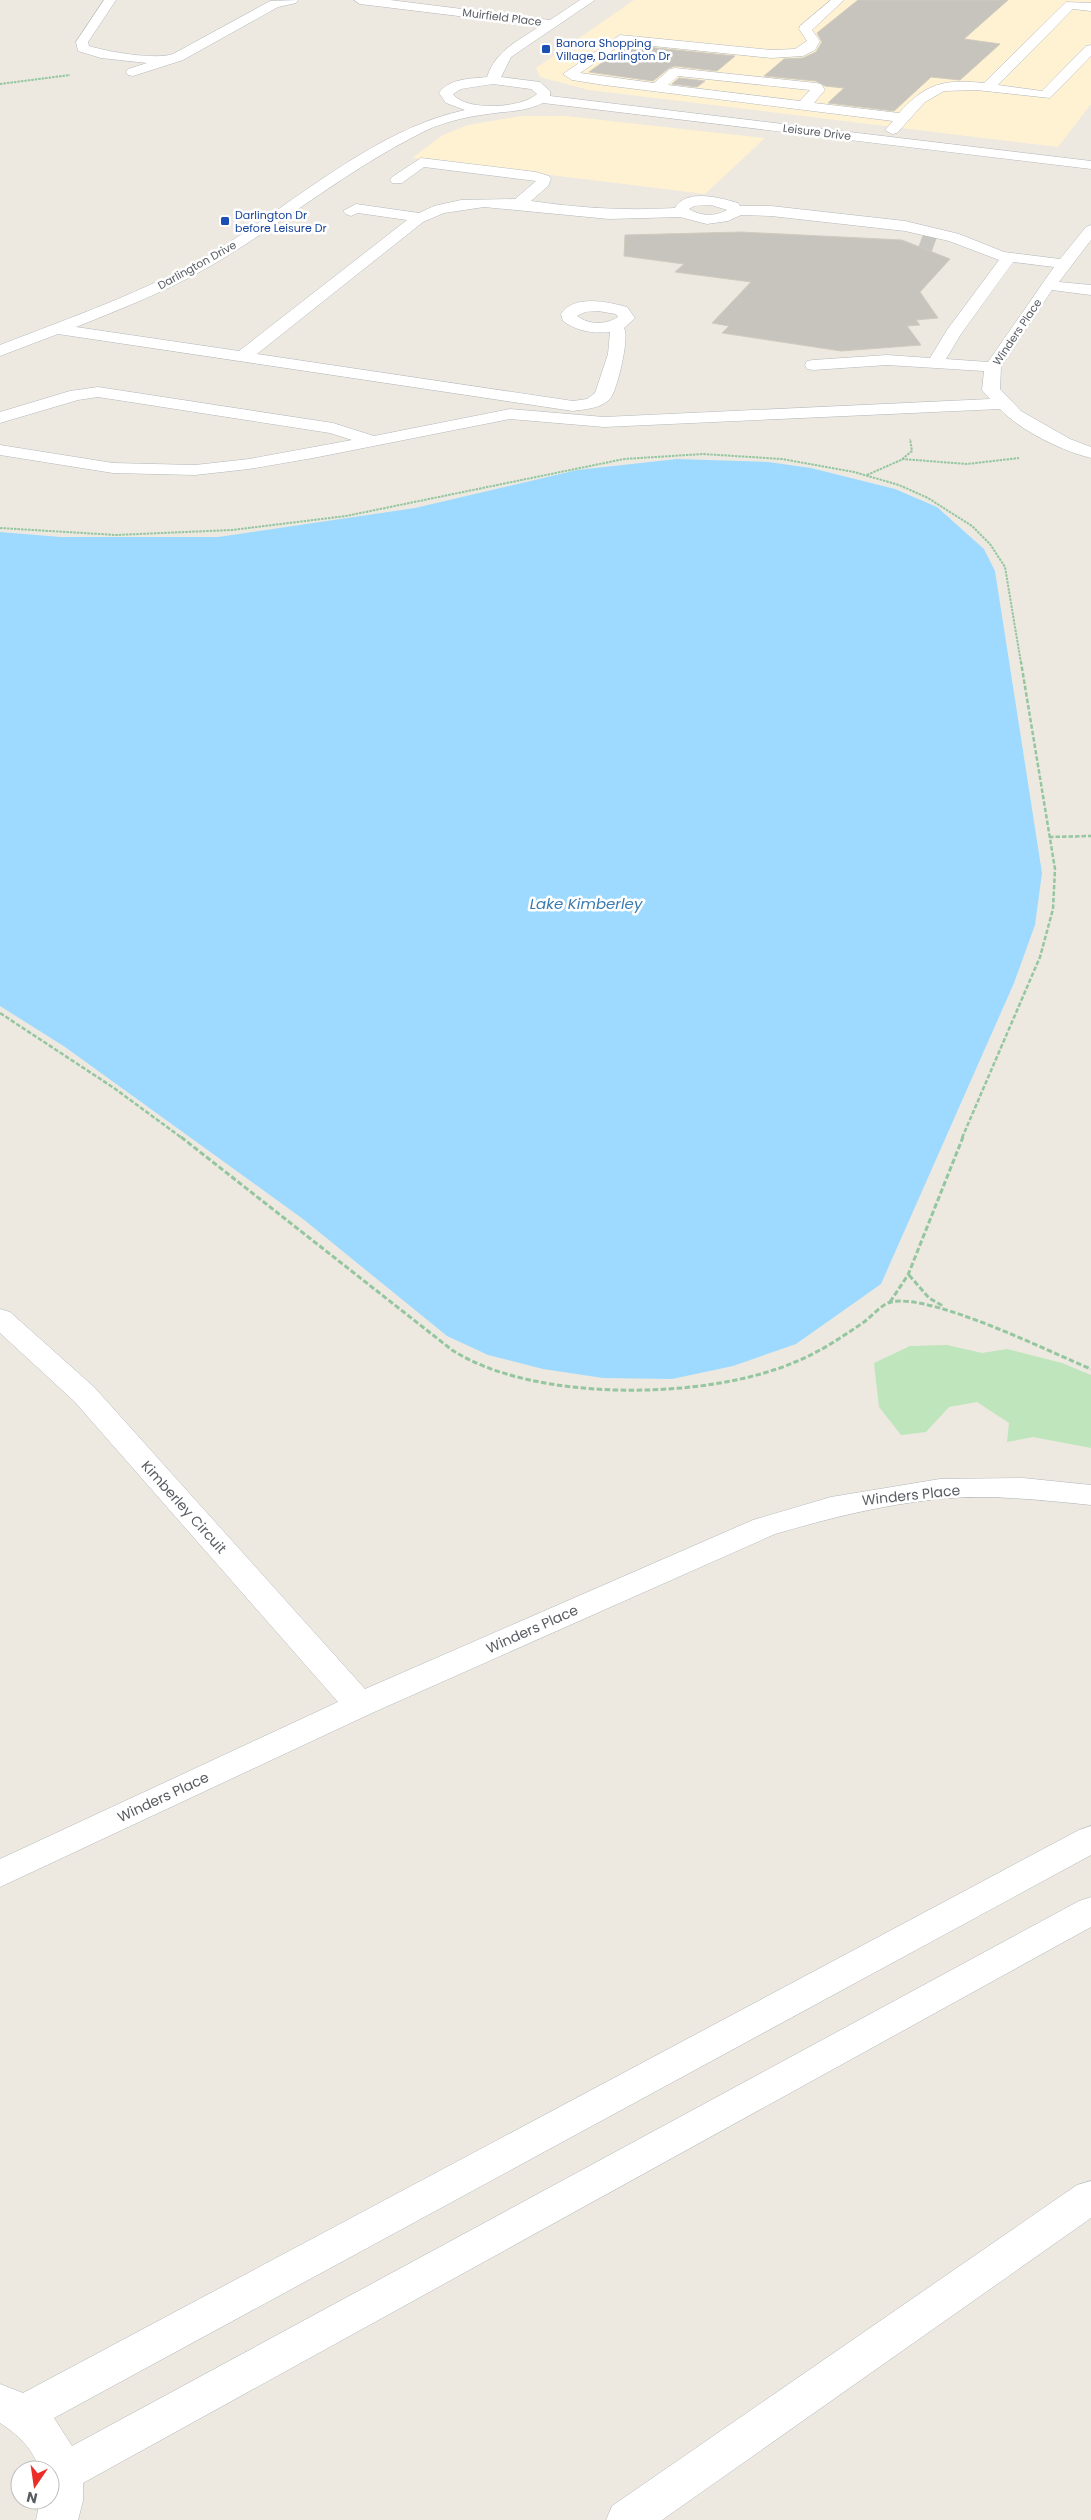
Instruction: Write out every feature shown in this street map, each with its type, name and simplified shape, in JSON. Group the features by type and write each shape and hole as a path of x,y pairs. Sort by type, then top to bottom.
{"street":[{"path":"110,0 82,42 83,48 101,54 170,60"},
{"path":"133,72 170,60 274,4 292,0"},
{"name":"Muirfield Place","path":"360,0 554,24"},
{"path":"493,80 498,65 506,54 589,0"},
{"path":"838,0 805,29 814,41 810,47 798,53 740,52 620,38 570,74 577,77 657,88 903,118"},
{"path":"986,89 1064,2 1091,7"},
{"path":"882,140 903,118 940,87 950,85 1044,95 1091,49"},
{"path":"657,88 675,72 816,88 818,90 814,96 802,106"},
{"path":"493,80 534,85 545,94 542,99 517,108 491,109 466,106 450,100 446,93 458,85 493,80"},
{"name":"Leisure Drive","path":"542,99 1091,165"},
{"path":"402,120 450,100"},
{"name":"Darlington Drive","path":"0,351 144,294 217,256 376,152 415,130 442,119 491,109"},
{"path":"397,180 421,162 536,176 544,179 543,183 518,205"},
{"path":"241,358 422,218 440,210 462,205 518,205 611,215 682,212 681,208 687,204 704,201 724,202 733,206 736,210 771,210 905,226 954,237 1005,256"},
{"path":"351,211 356,208 422,218"},
{"path":"905,226 921,240"},
{"name":"Winders Place","path":"1091,230 1048,285 993,367 991,390 1023,420 1064,443 1091,453"},
{"path":"940,247 1064,264"},
{"path":"935,363 952,333 1005,256"},
{"path":"1048,285 1091,290"},
{"path":"6,332 106,293"},
{"path":"58,329 547,403 580,405 597,401 604,392 618,344 618,332 613,325"},
{"path":"812,365 873,360 993,367"},
{"path":"0,418 76,395 98,392 333,428 371,440"},
{"path":"0,450 113,468 195,470 249,464 510,414 604,422 1004,404"},
{"name":"Kimberley Circuit","path":"0,1318 84,1394 360,1705"},
{"name":"Winders Place","path":"0,1874 360,1705 764,1527 842,1504 940,1489 1023,1488 1091,1495"},
{"path":"57,2460 48,2440 37,2425 12,2408 1091,1839"},
{"path":"60,2500 60,2474 1091,1911"},
{"path":"627,2520 1091,2197"}],"path":[{"path":"0,84 71,75"},
{"path":"0,528 79,534 135,535 258,528 367,512 599,463 678,455 746,456 786,460 856,472 883,480 910,489 954,512 983,534 995,548 1005,567 1055,869 1049,930 1040,957 982,1088 908,1275 890,1302 833,1344 792,1364 742,1379 652,1390 603,1389 550,1383 502,1371 462,1356 437,1339 241,1181 114,1088 0,1013"},
{"path":"902,459 968,464 1022,457"},
{"path":"1049,837 1091,836"},
{"path":"908,1275 929,1298 949,1310"},
{"path":"890,1302 929,1304 949,1310 1091,1369"}],"shaded area":[{"path":"634,0 1091,0 1091,104 1058,147 589,90 540,77 536,68"},
{"path":"521,116 566,116 765,138 705,194 412,158 443,135 468,125"}],"green space":[{"path":"947,1345 982,1353 1007,1349 1062,1363 1091,1375 1091,1448 1033,1437 1007,1442 1009,1423 977,1402 949,1407 926,1432 901,1435 879,1407 874,1363 910,1346"}],"water":[{"name":"Lake Kimberley","path":"677,459 768,462 811,468 895,489 937,507 984,549 995,571 1042,873 1035,925 1014,983 881,1284 796,1344 733,1366 672,1379 603,1378 543,1369 488,1355 447,1336 303,1219 65,1047 0,1006 0,532 61,537 218,537 415,508 577,470"}],"building":[{"path":"858,0 1008,0 964,39 1000,44 960,80 931,77 894,111 828,103 844,88 825,86 816,81 764,76 784,59 803,58 816,52 822,42 817,33"},
{"path":"627,45 735,56 717,71 675,66 669,68 653,81 589,72"},
{"path":"679,78 705,81 697,87 672,84"},
{"path":"741,232 902,240 950,259 920,292 938,318 916,320 920,325 907,326 921,345 841,351 722,333 729,326 712,323 751,282 675,272 684,264 624,256 625,235"}],"tunnel":[{"path":"921,240 940,247"}],"place":[{"name":"Banora Shopping Village, Darlington Dr","path":"546,49"},
{"name":"Darlington Dr before Leisure Dr","path":"225,221"}]}
